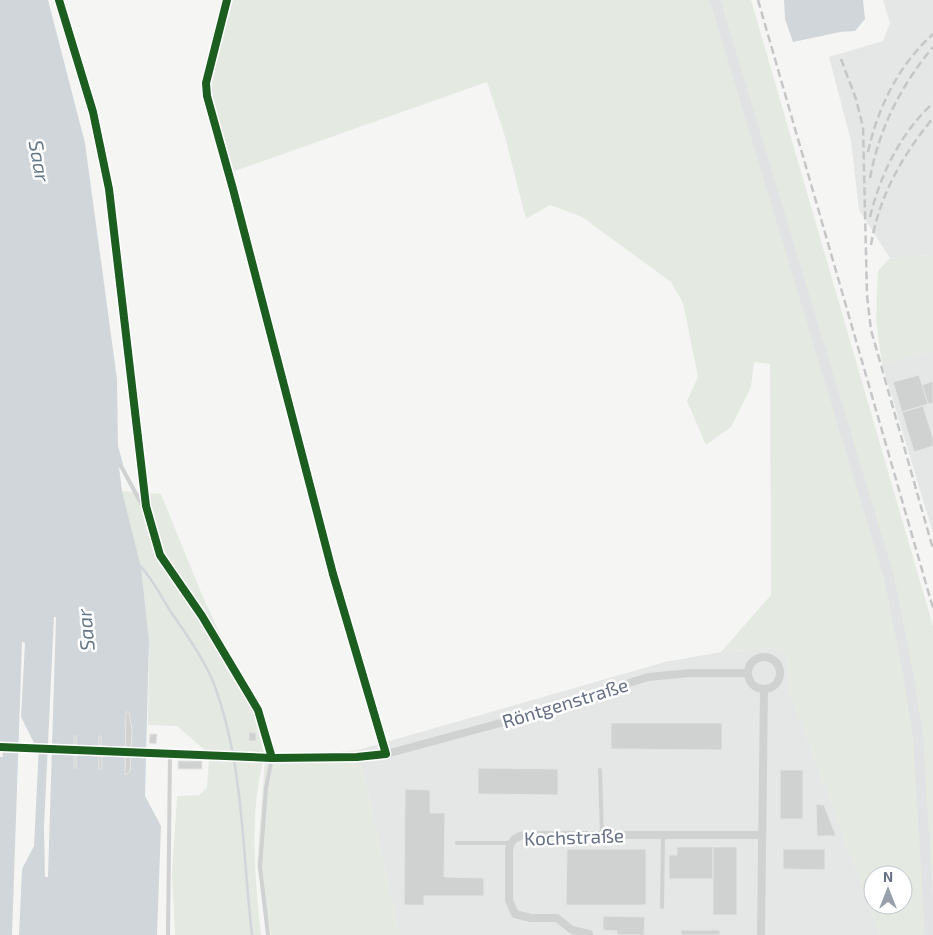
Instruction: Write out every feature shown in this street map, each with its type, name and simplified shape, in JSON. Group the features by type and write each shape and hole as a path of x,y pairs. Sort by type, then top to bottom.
{"main road":[{"path":"715,0 888,577 908,673 918,736 930,935"}],"street":[{"path":"761,657 772,658 780,672 778,682 764,690 750,683 748,673 751,663 761,657"},
{"name":"Röntgenstraße","path":"272,758 357,757 386,754 508,721 648,677 690,673 748,673"},
{"path":"761,935 764,690"},
{"name":"Kochstraße","path":"589,934 572,930 557,918 531,918 515,914 509,900 510,843 524,835 762,835"}],"lane":[{"path":"122,466 142,505 146,506 160,555 202,616 258,710 272,758 266,788 260,867 268,935"},
{"path":"0,747 220,754 272,758"},
{"path":"168,935 170,753"},
{"path":"600,770 602,835"},
{"path":"662,907 663,835"},
{"path":"457,843 510,843"}],"shaded area":[{"path":"233,0 751,0 933,626 933,935 880,935 873,915 913,915 913,865 863,865 863,889 790,693 786,653 776,648 721,652 771,595 770,364 754,362 751,387 731,427 706,445 687,401 698,377 683,303 671,282 582,217 550,205 526,219 504,133 487,82 232,172 204,102"},
{"path":"883,0 933,0 933,255 890,258 859,210 851,141 829,57 883,41 890,23"},
{"path":"933,255 933,351 882,364 876,320 878,271 890,258"},
{"path":"933,351 933,533 882,364"},
{"path":"122,491 161,494 200,590 253,707 265,759 213,757 177,726 148,725 149,640 141,567"},
{"path":"776,648 786,653 790,693 863,889 863,915 873,915 880,935 400,935 358,750 665,662 721,652"},
{"path":"358,750 400,935 271,935 257,865 265,759"},
{"path":"209,760 263,761 256,804 254,848 261,935 175,935 172,874 177,796 199,795 207,788"}],"water":[{"name":"Saar","path":"0,0 48,0 85,143 117,379 118,446 123,464 119,467 122,491 141,567 149,640 145,796 161,826 157,935 19,935 22,869 34,846 39,744 34,743 21,717 25,643 22,642 12,935 0,935 0,757 3,757 0,740","holes":["54,617 56,617 48,877 45,877 44,827","129,712 132,730 130,771 125,775 126,713"]},
{"path":"784,0 863,0 865,19 855,31 840,32 793,42 785,19"}],"pier":[{"path":"32,745 128,748 128,754 36,751 36,746"}],"building":[{"path":"919,375 928,404 902,412 893,382"},
{"path":"933,381 933,403 928,404 922,385"},
{"path":"923,406 933,438 933,446 914,452 902,412"},
{"path":"126,712 129,712 132,730 130,771 125,775"},
{"path":"611,723 722,723 722,750 611,749"},
{"path":"249,732 256,733 256,741 249,741"},
{"path":"150,734 157,734 156,744 149,743"},
{"path":"74,736 76,736 76,768 74,768"},
{"path":"99,736 101,736 102,769 99,769"},
{"path":"178,761 202,761 202,769 178,769"},
{"path":"478,768 558,769 558,795 478,794"},
{"path":"780,770 803,770 803,819 780,819"},
{"path":"405,789 430,790 430,813 445,813 444,877 484,878 484,896 424,896 424,905 404,905"},
{"path":"816,804 824,805 836,836 817,836"},
{"path":"677,847 713,847 713,879 669,879 669,855 677,855"},
{"path":"713,847 737,847 737,915 713,915"},
{"path":"567,849 646,849 646,905 566,905"},
{"path":"783,849 825,849 825,870 783,869"},
{"path":"603,916 645,917 644,935 617,935 617,931 603,930"},
{"path":"681,930 720,930 720,935 681,935"}],"waterway":[{"path":"139,565 152,581 200,656 214,684 224,714 237,776 252,935"}],"railway":[{"path":"758,0 933,608"},
{"path":"868,152 877,119 891,88 909,60 933,34"},
{"path":"870,178 879,142 893,108 901,92 933,47"},
{"path":"841,59 856,99 863,127 867,296 871,330 933,549"},
{"path":"870,217 880,185 893,155 901,141 933,103"},
{"path":"871,245 880,210 893,177 911,147 933,118"}],"cycle path":[{"path":"59,0 93,112 109,189 146,506 160,555 202,616 258,710 272,758"},
{"path":"0,747 272,758 357,757 386,754 333,574 207,96 206,83 227,0"}]}
